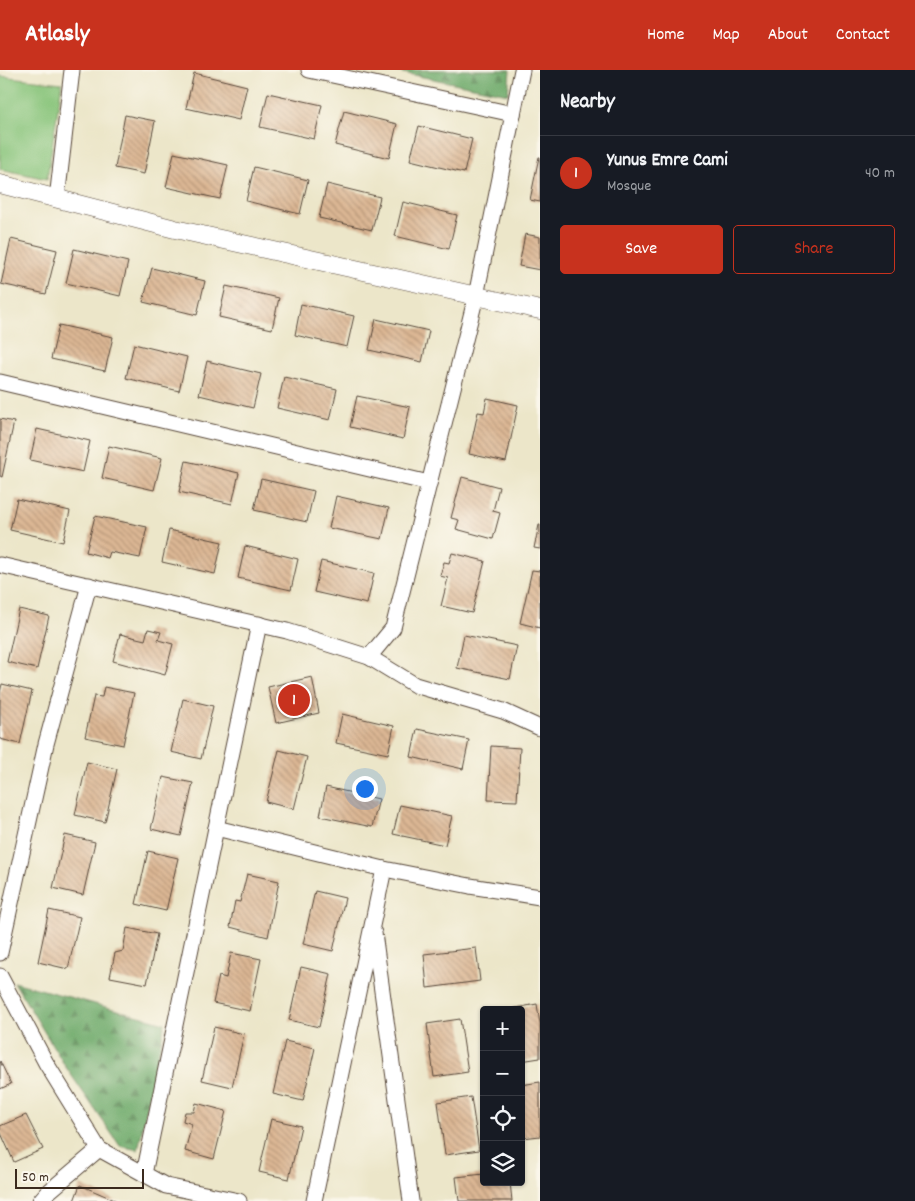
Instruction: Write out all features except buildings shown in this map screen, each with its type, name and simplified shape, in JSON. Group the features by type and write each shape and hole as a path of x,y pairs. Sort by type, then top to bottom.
{"street":[{"path":"57,199 72,70"},
{"path":"309,70 513,114"},
{"path":"369,657 393,628 476,296 522,70"},
{"path":"0,184 175,229 540,310"},
{"path":"0,382 429,483"},
{"path":"0,565 287,631 369,657 414,685 503,711 540,728"},
{"path":"0,953 46,744 90,586"},
{"path":"144,1174 259,624"},
{"path":"216,828 384,869 470,886 540,897"},
{"path":"314,1201 384,869"},
{"path":"373,921 411,1201"},
{"path":"0,976 46,1063 99,1149 166,1186 239,1201"},
{"path":"40,1201 99,1149"}],"green space":[{"path":"388,70 510,70 508,94"},
{"path":"0,76 62,83 47,179 0,169"},
{"path":"14,982 165,1023 138,1150 120,1146 65,1066"}],"place":[{"name":"Yunus Emre Cami","path":"294,700"}]}
